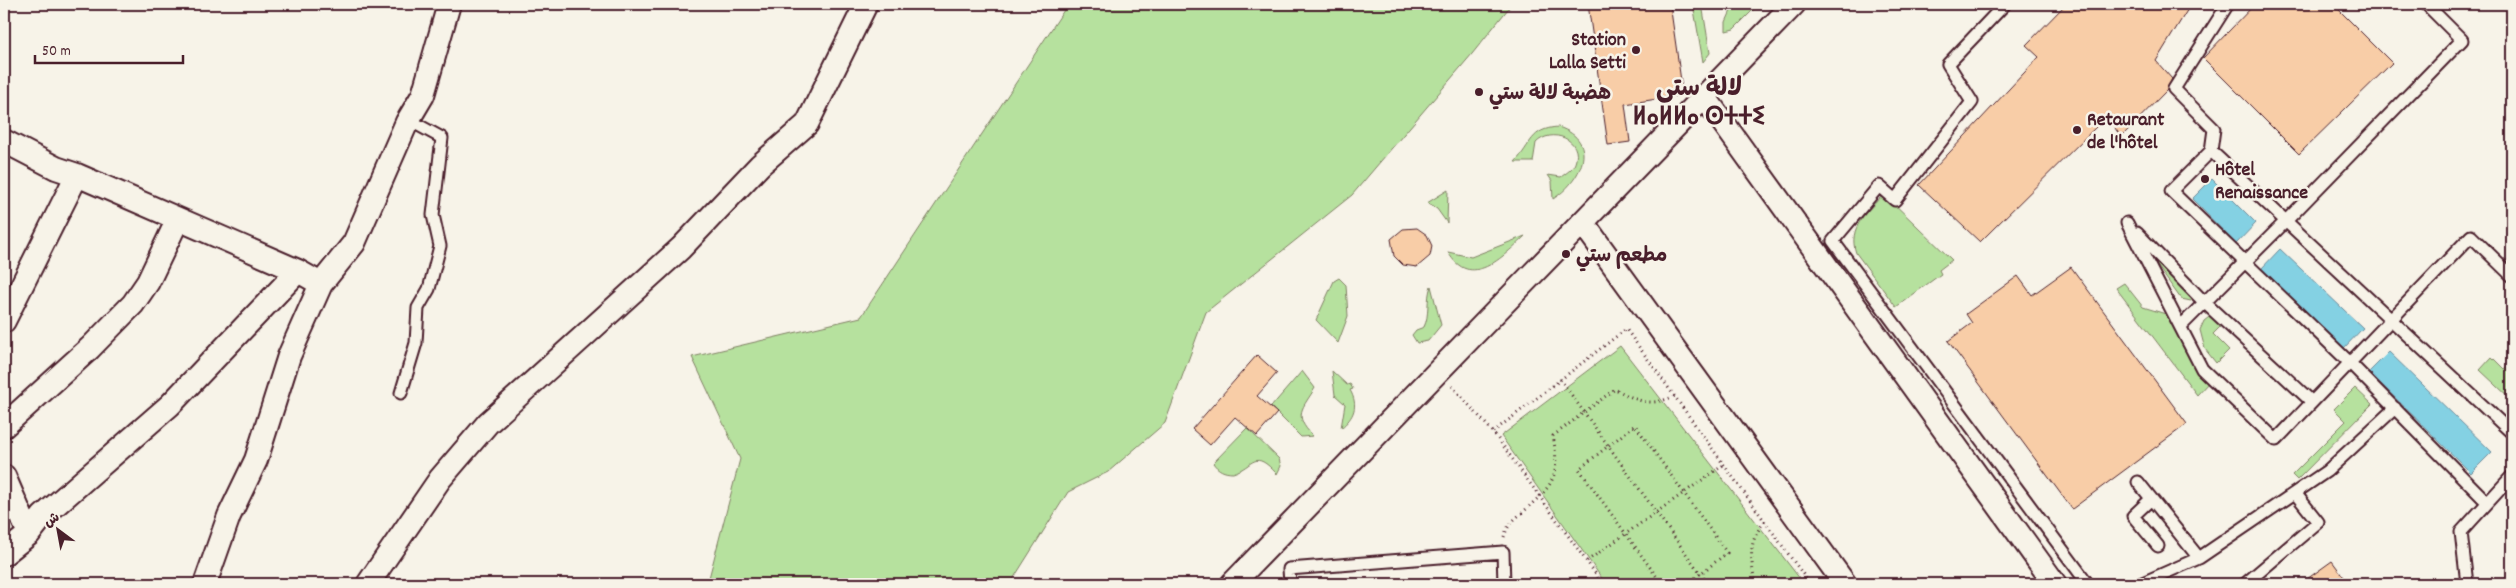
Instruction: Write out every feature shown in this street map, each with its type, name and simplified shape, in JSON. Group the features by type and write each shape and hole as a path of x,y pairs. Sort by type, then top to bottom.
{"street":[{"path":"205,584 228,516 256,460 289,356 321,284 354,243 409,120 423,95 449,4"},
{"path":"368,584 440,479 488,423 682,248 760,165 807,124 866,4"},
{"path":"1232,584 1440,372 1794,4"},
{"path":"1704,96 2055,584"},
{"path":"4,141 56,168 77,175 298,271 321,284"},
{"path":"4,321 77,175"},
{"path":"4,426 90,348 133,304 148,282 178,219"},
{"path":"1583,223 1845,584"},
{"path":"4,554 29,534 43,516 170,405 298,271"},
{"path":"4,476 29,534"}],"lane":[{"path":"2005,4 1948,64 1972,102 1895,200 1880,186 1833,241 2088,584"},
{"path":"2228,4 2174,89 2214,129 2211,151 2171,191 2350,363 2487,502"},
{"path":"2182,326 2462,40 2426,4"},
{"path":"400,393 416,343 418,308 429,289 440,246 433,215 442,138 409,120"},
{"path":"2211,151 2285,222 2392,319 2512,434"},
{"path":"2312,402 2204,302 2127,223 2182,326 2202,369 2276,440 2471,236 2512,276"},
{"path":"2140,584 2199,558 2327,471 2395,408"},
{"path":"2467,584 2461,532 2511,478"},
{"path":"2138,482 2199,558"},
{"path":"2245,584 2318,522 2295,493"},
{"path":"2151,499 2133,516 2158,546"},
{"path":"1290,584 1289,568 1503,552 1504,584"}],"path":[{"path":"1493,432 1626,329 1810,584"},
{"path":"1440,372 1493,432 1603,584"},
{"path":"1560,380 1708,584"},
{"path":"1503,552 1504,536 1510,523 1547,491 1553,481 1556,450 1553,436 1615,389 1636,400 1652,404 1675,396"},
{"path":"1662,584 1579,469 1635,425 1727,553 1687,584"},
{"path":"1587,561 1725,464"},
{"path":"1755,584 1752,544 1756,532 1765,521"}],"green space":[{"path":"1068,4 1512,4 1352,195 1206,312 1165,423 1108,472 1068,492 1010,584 715,584 709,578 740,459 692,357 861,317"},
{"path":"1693,4 1702,4 1710,53 1703,62"},
{"path":"1734,4 1759,4 1734,29 1726,31 1726,22"},
{"path":"1558,127 1572,133 1580,142 1583,151 1582,162 1578,172 1563,192 1553,199 1552,181 1548,175 1561,177 1573,167 1577,155 1571,142 1557,136 1542,138 1536,143 1533,162 1515,162 1532,138 1549,128"},
{"path":"1448,190 1447,223 1437,209 1427,203"},
{"path":"1884,194 1952,260 1939,270 1941,274 1896,307 1856,253 1854,244 1854,235 1861,220"},
{"path":"1525,236 1497,261 1476,270 1466,269 1457,263 1448,252 1471,257"},
{"path":"2138,239 2193,295 2191,301 2181,299"},
{"path":"1339,278 1346,285 1348,316 1338,343 1316,320 1334,281"},
{"path":"2124,283 2143,307 2169,315 2209,382 2197,395 2116,288"},
{"path":"1431,286 1441,325 1428,341 1417,343 1412,335 1416,330 1424,327 1426,322"},
{"path":"2213,314 2223,324 2213,334 2229,350 2216,363 2205,349 2200,330 2204,321"},
{"path":"1620,346 1804,584 1606,584 1501,436"},
{"path":"2492,357 2504,369 2512,362 2512,400 2480,370"},
{"path":"1302,371 1315,388 1304,406 1301,417 1313,436 1301,437 1271,407"},
{"path":"1332,371 1347,385 1350,384 1353,389 1350,390 1355,406 1354,411 1341,428 1345,404 1335,395"},
{"path":"2355,388 2372,404 2297,480 2292,475 2346,421 2334,409"},
{"path":"1247,428 1279,459 1281,466 1277,474 1269,466 1258,460 1233,473 1222,471 1213,463"}],"water":[{"path":"2212,179 2256,223 2236,244 2192,199"},
{"path":"2280,249 2363,328 2344,348 2261,269"},
{"path":"2389,352 2492,452 2471,473 2369,372"}],"building":[{"name":"Station Lalla Setti","path":"1588,4 1670,4 1683,95 1625,104 1630,142 1608,145"},
{"path":"2066,4 2191,4 2156,61 2172,79 2167,90 2121,137 2107,116 1980,242 1919,185 2039,57 2026,45"},
{"path":"2255,4 2333,4 2392,63 2299,154 2203,58"},
{"path":"1417,228 1427,235 1432,246 1430,256 1417,267 1403,265 1394,256 1391,239 1403,229"},
{"path":"2071,267 2187,424 2072,509 1948,341 1972,323 1966,314 2018,276 2032,295"},
{"path":"1257,355 1277,373 1257,396 1277,413 1257,436 1235,417 1210,445 1192,429"},
{"path":"2332,561 2349,584 2300,584"}],"place":[{"name":"Station Lalla Setti","path":"1636,50"},
{"name":"هضبة لالة ستي","path":"1479,92"},
{"name":"Retaurant de l'hôtel","path":"2077,130"},
{"name":"Hôtel Renaissance","path":"2205,179"},
{"name":"مطعم ستي","path":"1566,254"}],"district":[{"name":"لالة ستي ⵍⴰⵍⵍⴰ ⵙⵜⵜⵉ","path":"1699,100"}]}
